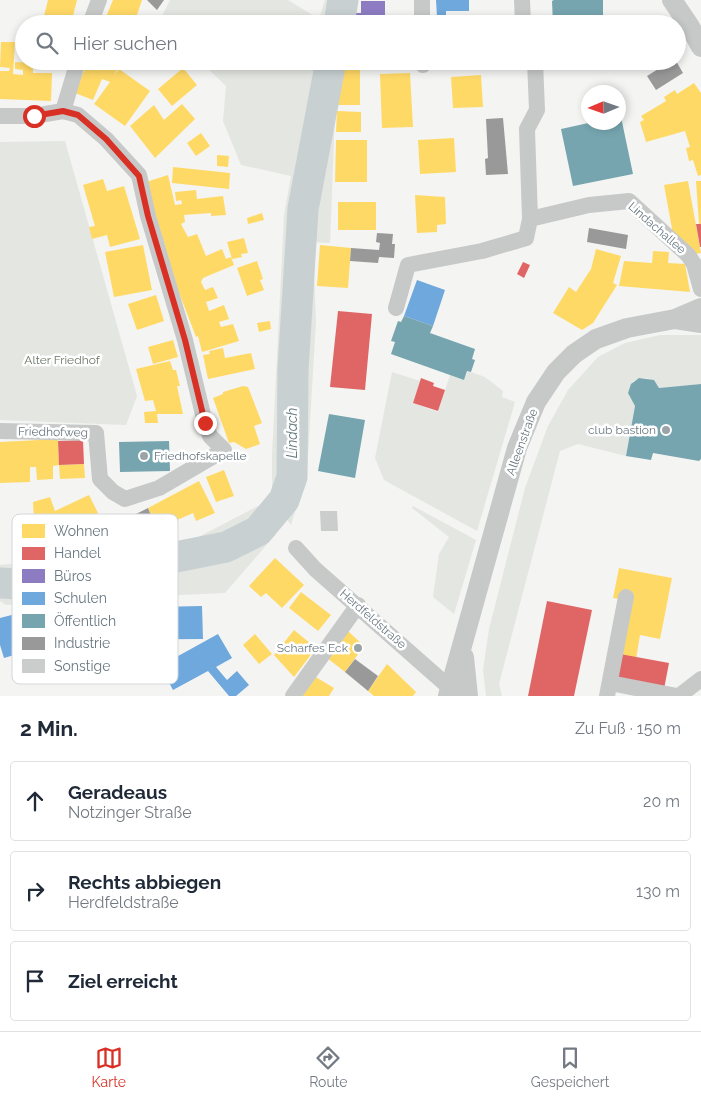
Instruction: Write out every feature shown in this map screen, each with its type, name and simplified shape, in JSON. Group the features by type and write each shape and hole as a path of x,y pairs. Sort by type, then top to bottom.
{"street":[{"path":"94,15 100,0"},
{"path":"422,0 422,15"},
{"path":"522,0 523,15"},
{"path":"672,0 695,23 701,46"},
{"path":"0,116 34,116 63,111 75,70"},
{"path":"396,308 408,265 482,251 526,238 530,219 527,129 537,110 535,70"},
{"name":"Friedhofweg","path":"0,432 96,433 100,479 114,492 126,499 159,488 224,450 210,436 205,423 185,340 148,216 139,176 94,128 78,115 63,111"},
{"name":"Lindachallee","path":"530,219 589,205 629,201 688,255 694,264 701,290"},
{"name":"Alleenstraße","path":"456,694 463,645 490,539 517,448 536,402 556,372 574,354 596,340 627,328 675,319 701,308"},
{"name":"Alleenstraße","path":"675,319 701,323"},
{"name":"Herdfeldstraße","path":"296,548 315,569 358,605 456,694"},
{"path":"626,597 608,689 678,696 701,679"},
{"path":"293,696 358,605"}],"green space":[{"path":"170,0 288,0 312,15 162,15"},
{"path":"325,0 353,0 349,15 320,15"},
{"path":"209,70 337,70 330,243 313,242 316,322 307,472 291,525 272,498 272,456 284,215 291,176 241,165 223,121 226,86"},
{"name":"Alter Friedhof","path":"65,141 137,396 126,425 0,420 0,142"},
{"path":"660,335 701,335 701,384 659,388 648,378 633,381 628,393 635,406 626,456 578,444 560,451 499,684 502,696 486,696 483,670 489,629 525,488 548,426 568,390 598,357 625,343"},
{"path":"468,371 485,377 503,391 502,397 515,402 477,531 384,480 375,458 392,372 420,381 413,403 438,412 450,375 464,380"},
{"path":"258,506 276,534 225,593 178,595 178,544 185,544"},
{"path":"413,506 476,540 454,614 433,597 439,554 449,537 412,508"},
{"path":"12,564 12,604 6,605 0,601 0,565"}],"building: Wohnen":[{"path":"48,0 77,0 73,15 44,15"},
{"path":"113,0 142,0 137,15 107,15"},
{"path":"1,42 15,42 13,74 23,75 23,70 33,70 33,73 52,73 51,101 0,99 0,71 9,71 10,68 0,67"},
{"path":"84,70 117,70 114,75 120,70 150,91 125,126 94,104 110,82 102,79 93,100 75,93"},
{"path":"181,70 185,70 197,85 172,106 158,89"},
{"path":"338,70 360,70 360,105 338,105"},
{"path":"410,73 413,127 382,128 380,74"},
{"path":"481,75 483,107 453,108 451,77"},
{"path":"694,83 701,93 701,175 698,176 693,160 689,161 686,148 690,147 685,131 646,142 640,122 644,120 641,116 666,101 664,97 675,90 677,94"},
{"path":"182,104 195,119 155,158 130,126 154,105 164,120"},
{"path":"337,111 361,112 361,132 336,132"},
{"path":"201,133 210,146 196,156 187,143"},
{"path":"454,138 456,172 420,174 418,140"},
{"path":"336,140 367,140 367,182 335,182"},
{"path":"217,155 229,156 228,167 217,166"},
{"path":"173,167 230,173 229,189 172,183"},
{"path":"168,175 175,205 182,204 181,200 176,201 175,192 196,190 197,199 223,196 226,215 211,216 211,213 184,215 185,222 181,224 188,237 197,234 206,256 222,249 226,259 231,257 234,265 203,278 201,282 205,290 213,287 218,298 206,302 209,311 224,305 229,319 219,322 221,327 233,324 239,341 202,352 198,336 196,337 178,290 146,182"},
{"path":"103,179 107,191 124,186 140,239 110,247 107,235 92,239 89,227 95,226 83,185"},
{"path":"688,181 701,253 690,255 673,234 664,185"},
{"path":"696,181 701,181 701,224 699,224"},
{"path":"415,195 445,197 446,224 437,225 437,232 417,233"},
{"path":"338,202 376,202 376,230 338,230"},
{"path":"262,213 264,220 248,224 247,218"},
{"path":"244,238 248,253 241,254 242,257 232,259 227,242"},
{"path":"143,245 152,290 114,297 105,252"},
{"path":"320,245 351,248 348,288 317,286"},
{"path":"596,249 621,256 613,283 617,285 593,323 582,330 553,313 569,287 576,292 591,269"},
{"path":"653,251 669,252 668,263 685,264 690,292 619,286 624,261 652,263"},
{"path":"257,261 263,279 260,280 264,290 247,296 237,268"},
{"path":"156,295 164,321 137,330 128,304"},
{"path":"270,321 271,329 259,332 257,323"},
{"path":"173,340 178,357 153,364 148,347"},
{"path":"223,348 225,358 251,353 255,369 208,379 203,355 210,354 209,351"},
{"path":"170,361 173,370 176,370 180,386 177,386 183,414 157,414 158,423 145,423 144,412 156,411 153,400 145,401 136,369"},
{"path":"243,386 248,387 262,423 254,426 260,444 246,449 234,442 229,443 213,398 223,394 223,392"},
{"path":"58,439 59,465 53,466 53,479 37,480 36,467 30,467 30,482 0,483 0,442"},
{"path":"84,464 85,478 60,479 59,465"},
{"path":"224,470 234,496 216,502 206,477"},
{"path":"199,481 215,513 196,521 193,513 178,520 178,514 151,514 148,508"},
{"path":"89,495 98,513 34,514 33,502 50,497 55,511"},
{"path":"275,558 304,585 282,608 266,593 261,597 249,586"},
{"path":"619,568 672,578 660,639 640,635 636,659 616,655 627,600 613,598"},
{"path":"301,592 331,615 318,631 289,608"},
{"path":"294,630 316,648 294,677 274,655"},
{"path":"347,630 364,646 345,672 327,658"},
{"path":"255,634 272,654 259,664 243,645"},
{"path":"387,664 416,692 413,696 374,696 368,691"},
{"path":"314,676 334,688 329,696 300,696"}],"building: Handel":[{"path":"696,224 701,224 701,247 700,247"},
{"path":"523,262 530,265 524,278 517,274"},
{"path":"338,311 372,314 365,390 330,387"},
{"path":"421,378 434,383 433,386 445,390 438,411 413,403"},
{"path":"83,440 84,464 59,465 58,441"},
{"path":"547,601 592,610 574,696 528,696"},
{"path":"620,654 669,663 664,689 615,680"}],"building: Büros":[{"path":"361,1 385,1 385,15 353,15 353,13 361,13"}],"building: Schulen":[{"path":"436,0 469,0 469,11 446,11 446,15 437,15"},
{"path":"417,280 445,290 433,326 404,316"},
{"path":"202,606 203,639 178,639 178,607"},
{"path":"12,615 12,656 4,658 0,645 0,618"},
{"path":"218,634 232,658 216,667 227,680 237,671 249,685 236,696 229,696 208,671 173,690 170,684 178,684 178,656"}],"building: Öffentlich":[{"path":"603,0 603,15 553,15 552,1"},
{"path":"581,125 581,130 624,130 633,174 573,186 561,129"},
{"path":"404,316 433,326 430,333 475,349 472,359 475,360 471,372 467,371 464,380 391,354 395,342 391,341 398,321 401,322"},
{"name":"club bastion","path":"639,378 654,380 659,388 701,384 701,459 699,461 653,453 651,460 626,456 635,406 628,393 631,384"},
{"path":"329,414 365,420 355,478 318,471"},
{"name":"Friedhofskapelle","path":"169,441 170,471 120,472 119,442"}],"building: Industrie":[{"path":"147,0 164,0 157,10"},
{"path":"657,70 681,70 683,73 656,90 647,76"},
{"path":"503,118 508,174 486,175 485,159 488,158 486,119"},
{"path":"589,228 628,235 626,249 587,242"},
{"path":"377,233 393,234 392,244 395,244 394,258 379,257 378,263 350,261 351,248 379,250 380,243 376,242"},
{"path":"148,508 150,514 136,514"},
{"path":"355,659 378,676 368,691 345,672"}],"building: Sonstige":[{"path":"320,511 337,511 338,531 321,531"}],"waterway":[{"name":"Lindach","path":"340,15 343,0"},
{"name":"Lindach","path":"178,557 226,547 258,531 284,500 292,477 293,370 303,209 329,70"},
{"name":"Lindach","path":"0,583 12,584"}],"place":[{"name":"club bastion","path":"666,430"},
{"name":"Friedhofskapelle","path":"144,456"},
{"name":"Scharfes Eck","path":"358,648"}],"route":[{"path":"34,116 63,111 78,115 106,139 139,176 148,216 185,340 205,423"}]}
